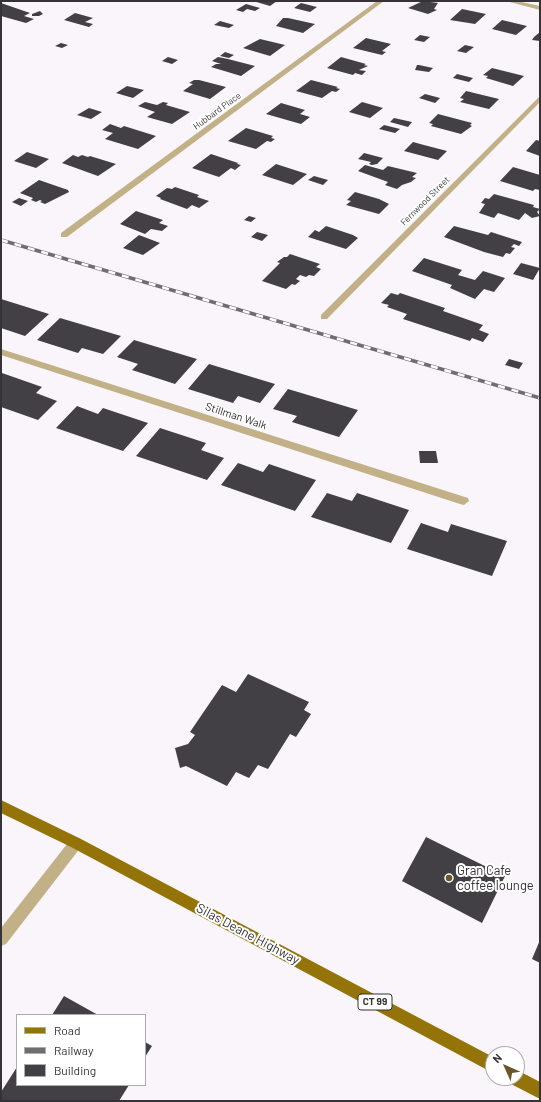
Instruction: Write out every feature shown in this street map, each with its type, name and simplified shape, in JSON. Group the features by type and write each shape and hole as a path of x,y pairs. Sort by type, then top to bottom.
{"main road":[{"name":"Silas Deane Highway","path":"1,806 76,843 485,1061"},
{"path":"525,1083 540,1091"}],"street":[{"name":"Hubbard Place","path":"64,234 381,1"},
{"path":"509,1 540,8"},
{"name":"Fernwood Street","path":"324,317 540,98"},
{"name":"Stillman Walk","path":"1,352 464,501"},
{"path":"1,939 76,843"}],"building":[{"path":"253,1 277,1 270,6"},
{"path":"423,1 438,3 434,9 437,10 428,14 408,8"},
{"path":"1,3 30,13 24,16 34,19 26,23 1,16"},
{"path":"301,3 317,7 310,12 294,8"},
{"path":"246,4 260,8 255,11 247,9 243,12 236,10"},
{"path":"462,9 486,14 475,24 450,20"},
{"path":"40,11 43,14 39,16 32,16 32,14"},
{"path":"75,13 93,18 85,22 93,24 89,27 64,20"},
{"path":"283,18 315,24 303,33 276,26"},
{"path":"502,20 527,26 516,35 492,29"},
{"path":"220,21 234,25 229,28 214,25"},
{"path":"540,32 540,41 532,40 534,37"},
{"path":"420,35 430,37 424,42 414,40"},
{"path":"366,38 391,44 382,51 386,52 382,55 353,48"},
{"path":"260,39 285,45 270,56 243,48"},
{"path":"61,43 68,45 62,48 55,46"},
{"path":"465,45 474,47 466,53 457,51"},
{"path":"225,52 234,55 229,58 220,56"},
{"path":"168,57 178,60 172,64 162,61"},
{"path":"218,57 255,66 241,76 211,67 216,64 221,64 212,61"},
{"path":"341,57 366,64 364,65 368,66 359,70 366,71 362,75 355,73 353,75 327,68"},
{"path":"417,65 433,68 429,72 415,70"},
{"path":"492,68 524,76 513,86 486,78 488,76 483,75"},
{"path":"457,74 473,78 469,82 453,78"},
{"path":"194,80 226,87 210,99 183,91 193,84 189,83"},
{"path":"311,80 338,87 336,88 340,89 336,92 332,91 322,98 296,91"},
{"path":"127,86 144,90 133,98 116,93"},
{"path":"466,91 499,99 489,109 460,102 464,99 460,98"},
{"path":"425,94 440,98 435,103 419,98"},
{"path":"145,102 157,105 163,102 168,103 166,105 190,112 172,124 147,117 155,112 138,106"},
{"path":"362,102 383,108 370,118 349,112"},
{"path":"281,103 305,110 300,114 310,117 301,124 266,114"},
{"path":"89,108 102,112 91,119 77,115"},
{"path":"438,114 472,123 470,125 472,126 461,134 431,126 433,124 429,123"},
{"path":"394,118 412,122 408,127 390,122"},
{"path":"110,124 121,128 124,126 156,136 138,149 105,139 113,133 102,130"},
{"path":"384,125 400,129 395,133 379,129"},
{"path":"246,128 273,136 271,138 275,139 271,142 267,141 256,149 228,141"},
{"path":"536,140 540,141 540,156 526,151"},
{"path":"413,142 447,151 438,160 404,151"},
{"path":"27,152 49,159 36,168 14,161"},
{"path":"364,153 383,158 377,164 372,165 369,164 371,162 358,159"},
{"path":"211,154 241,165 235,170 231,168 219,177 192,168"},
{"path":"73,155 78,157 82,155 88,157 90,156 116,164 98,176 62,163"},
{"path":"276,164 307,174 293,185 262,175"},
{"path":"365,165 383,170 388,166 417,173 412,177 416,178 397,189 385,185 388,182 358,171"},
{"path":"513,167 540,175 540,190 535,189 533,191 500,181"},
{"path":"314,176 328,180 323,185 308,180"},
{"path":"39,180 68,190 69,192 45,204 40,202 42,201 40,200 36,202 31,200 33,198 20,193"},
{"path":"175,187 199,195 197,197 209,201 199,208 192,205 187,209 160,199 161,198 156,196 167,188 172,189"},
{"path":"355,192 379,199 389,204 379,214 346,205 351,201 347,200"},
{"path":"494,194 534,205 533,207 540,209 537,212 540,216 532,218 525,213 519,220 498,213 494,218 479,213 485,204 481,203 485,198 489,199"},
{"path":"19,198 28,201 21,206 12,202"},
{"path":"136,211 163,220 159,223 168,226 162,231 151,229 145,234 120,224"},
{"path":"249,216 256,218 251,222 244,220"},
{"path":"326,226 358,238 346,249 308,237 315,230 319,232"},
{"path":"454,226 488,235 491,232 522,242 519,246 514,244 511,247 515,248 510,254 506,253 503,257 484,252 444,237"},
{"path":"257,232 268,235 262,241 251,237"},
{"path":"139,235 160,243 143,255 123,248"},
{"path":"290,254 320,264 316,267 321,269 314,276 309,275 306,277 300,275 296,279 300,281 295,285 292,284 286,289 262,281 280,263 277,262"},
{"path":"424,258 462,270 458,275 475,280 483,271 505,278 494,292 484,289 475,299 450,288 452,285 412,271"},
{"path":"521,263 540,268 533,280 513,274"},
{"path":"391,293 398,295 400,293 445,308 443,311 483,325 479,330 489,334 483,342 472,338 470,341 403,319 407,314 387,307 389,305 381,303"},
{"path":"1,299 49,314 25,336 1,328"},
{"path":"60,318 121,336 103,354 82,348 78,353 37,340"},
{"path":"134,340 197,359 175,384 132,370 138,364 117,357"},
{"path":"509,359 523,363 519,369 505,365"},
{"path":"209,364 275,384 260,403 238,396 233,403 188,389"},
{"path":"2,373 42,387 36,393 57,401 38,420 1,407"},
{"path":"288,389 358,410 339,437 292,422 297,416 273,409"},
{"path":"77,406 98,414 103,408 148,423 123,451 56,428"},
{"path":"160,428 206,443 201,450 224,458 207,480 136,456"},
{"path":"419,451 436,451 438,463 420,463"},
{"path":"238,463 263,472 269,464 316,480 295,511 221,485"},
{"path":"327,493 352,501 357,493 409,510 391,543 311,517"},
{"path":"421,523 448,532 451,524 507,541 492,576 407,549"},
{"path":"248,674 309,702 304,710 311,714 296,737 290,734 268,769 258,765 249,778 236,772 227,786 186,766 180,768 175,748 188,744 195,735 190,732 222,685 236,692"},
{"path":"426,837 505,876 482,923 402,881"},
{"path":"540,940 540,963 532,959"},
{"path":"64,996 96,1014 53,1014"},
{"path":"146,1043 152,1046 146,1055"},
{"path":"16,1069 16,1086 128,1086 119,1101 1,1101 1,1092"}],"railway":[{"path":"1,240 540,398"}],"place":[{"name":"Gran Cafe coffee lounge","path":"449,878"}]}
